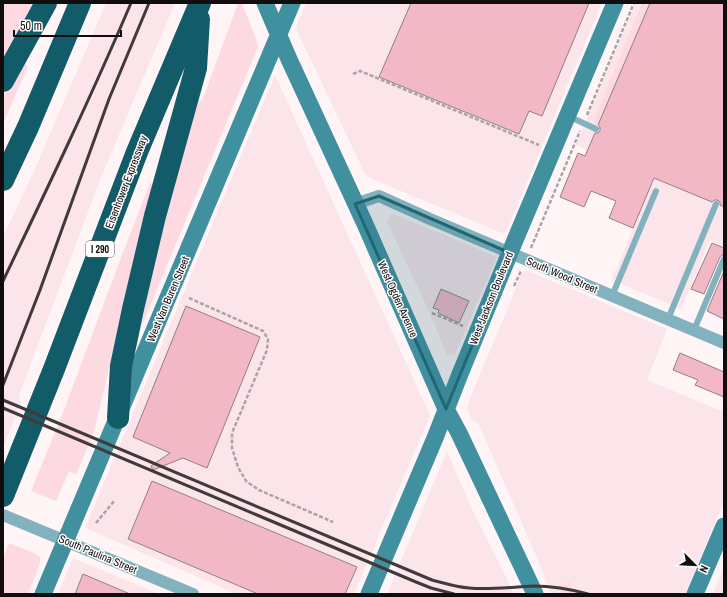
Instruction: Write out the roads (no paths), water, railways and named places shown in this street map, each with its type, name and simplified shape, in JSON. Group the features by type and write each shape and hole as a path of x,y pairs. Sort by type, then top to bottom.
{"highway":[{"path":"3,81 46,3"},
{"path":"3,180 28,127 80,3"},
{"path":"118,418 122,366 133,309 155,216 196,68 200,3"},
{"name":"Eisenhower Expressway","path":"3,496 137,152 200,3"}],"street":[{"name":"West Ogden Avenue","path":"266,3 288,57 446,409 459,432 535,594"},
{"name":"West Van Buren Street","path":"43,594 292,3"},
{"name":"West Jackson Boulevard","path":"369,594 615,3"},
{"name":"South Wood Street","path":"355,204 379,196 724,343"},
{"name":"South Paulina Street","path":"3,515 193,594"},
{"path":"695,594 724,526"}],"lane":[{"path":"568,116 596,129"},
{"path":"612,296 656,190"},
{"path":"668,319 716,204"},
{"path":"694,330 724,259"}],"railway":[{"path":"3,281 85,108 131,3"},
{"path":"3,385 40,290 109,99 149,3"},
{"path":"3,400 432,580 455,586 477,589 540,586 561,588 588,594"},
{"path":"3,408 416,582 431,588 454,594"}]}
